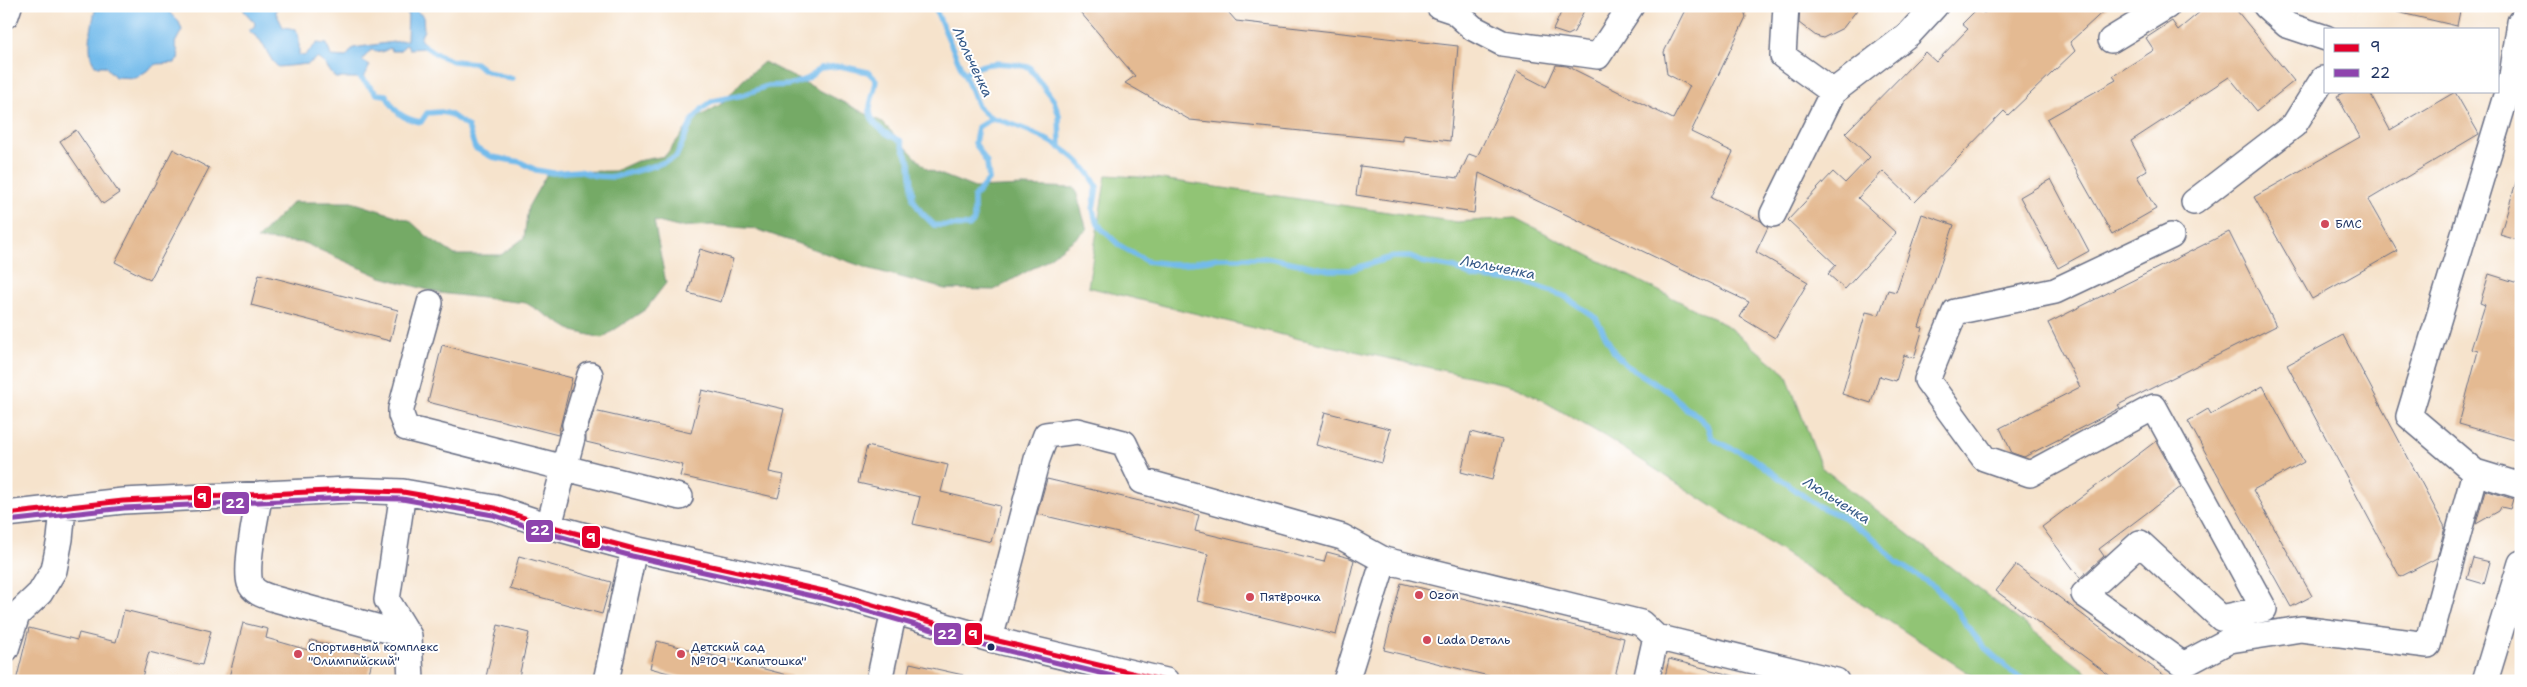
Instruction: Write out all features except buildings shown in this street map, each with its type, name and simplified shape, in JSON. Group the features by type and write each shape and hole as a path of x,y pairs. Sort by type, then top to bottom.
{"street":[{"path":"6,16 9,6"},
{"path":"1439,6 1454,11 1473,28 1502,43 1598,56 1631,6"},
{"path":"1786,6 1783,56 1833,92"},
{"path":"1773,214 1833,92 1910,33 1935,6"},
{"path":"2111,40 2167,6"},
{"path":"2266,6 2287,25 2324,37"},
{"path":"2513,25 2512,76 2409,416 2475,472 2521,486"},
{"path":"2194,202 2294,125 2324,79"},
{"path":"2171,236 2055,291 1955,312 1927,380 1984,458 2030,474 2154,407 2264,609 2221,618 2140,544 2084,594 2183,666 2230,640 2301,629 2428,645 2475,472"},
{"path":"430,303 401,409 401,415 406,428 680,497"},
{"path":"550,526 563,468 590,375"},
{"path":"990,639 1037,459 1046,435 1077,431 1124,443 1142,481 1342,537 1384,560 1641,623 1656,637 1836,681"},
{"path":"6,514 123,501 348,490 403,492 495,508 550,526 634,549 828,592 938,622 990,639 1166,681"},
{"path":"403,492 387,600 409,636 411,681"},
{"path":"260,494 249,568 250,584 256,592 409,636"},
{"path":"6,649 17,615 40,593 54,570 63,509"},
{"path":"606,681 634,549"},
{"path":"1346,681 1384,560"},
{"path":"2485,681 2521,563"},
{"path":"879,681 894,611"},
{"path":"1646,681 1656,637"}],"green space":[{"path":"764,62 882,122 927,169 975,188 1023,186 1075,188 1087,230 1042,263 994,290 945,289 867,268 756,229 712,225 678,227 654,221 666,283 646,309 602,338 573,331 526,303 439,293 381,277 304,243 257,239 293,202 352,202 409,220 428,237 455,255 501,255 524,238 528,207 548,172 615,171 637,161 665,156 692,121 723,103 742,81"},
{"path":"1106,175 1154,178 1457,222 1515,218 1726,325 1786,374 1821,467 2098,681 1981,681 1606,437 1519,387 1295,338 1088,287"}],"water":[{"path":"96,6 170,6 170,13 179,22 182,30 175,43 178,58 175,63 157,64 136,78 115,77 105,66 96,66 92,61 90,46"},
{"path":"244,6 272,6 276,8 276,13 283,27 296,29 299,38 299,55 304,56 317,43 327,44 331,56 346,57 353,48 407,40 408,11 412,8 423,16 424,30 420,39 429,48 409,49 407,44 399,51 392,51 390,48 382,52 371,50 362,60 370,65 364,78 335,78 324,63 317,58 308,64 278,67 260,40 248,30 254,27 255,23 244,11"}],"waterway":[{"path":"413,17 417,6"},
{"name":"Люльченка","path":"934,6 978,106 991,117 1038,135 1073,156 1082,165 1097,187 1093,209 1095,218 1101,228 1119,245 1146,261 1180,265 1218,258 1270,258 1329,270 1350,270 1392,257 1410,257 1422,262 1455,268 1474,277 1524,282 1564,296 1596,318 1614,352 1626,365 1672,394 1685,408 1694,413 1707,425 1711,437 1728,447 1748,455 1816,505 1843,517 1877,541 1896,562 1935,587 1958,611 1966,625 1983,646 2014,674 2026,681"},
{"path":"423,45 438,55 453,61 475,63 484,70 513,78"},
{"path":"964,74 980,66 995,63 1029,67 1054,101 1059,115 1060,148"},
{"path":"358,75 377,94 386,95 396,110 404,117 421,122 427,113 441,112 450,114 468,127 475,148 492,157 520,162 536,170 553,173 579,171 596,176 614,177 657,165 676,157 692,121 703,108 713,101 743,95 767,86 789,85 807,79 820,68 840,66 868,72 876,80 870,107 872,119 890,136 901,141 910,163 913,199 921,212 934,225 969,226 974,221 974,197 989,179 987,163 975,143 978,127 991,119"}],"transit line":[{"name":"9","path":"6,514 123,501 348,490 403,492 495,508 549,526 634,549 828,592 990,639 1165,681"},
{"name":"22","path":"7,521 124,508 348,498 402,499 493,515 547,533 632,556 826,599 988,646 1133,681"}],"place":[{"name":"БМС","path":"2325,224"},
{"name":"Ozon","path":"1419,595"},
{"name":"Пятёрочка","path":"1250,597"},
{"name":"Lada Dеталь","path":"1427,640"},
{"name":"Спортивный комплекс \"Олимпийский\"","path":"298,654"},
{"name":"Детский сад №109 \"Капитошка\"","path":"681,654"}]}
